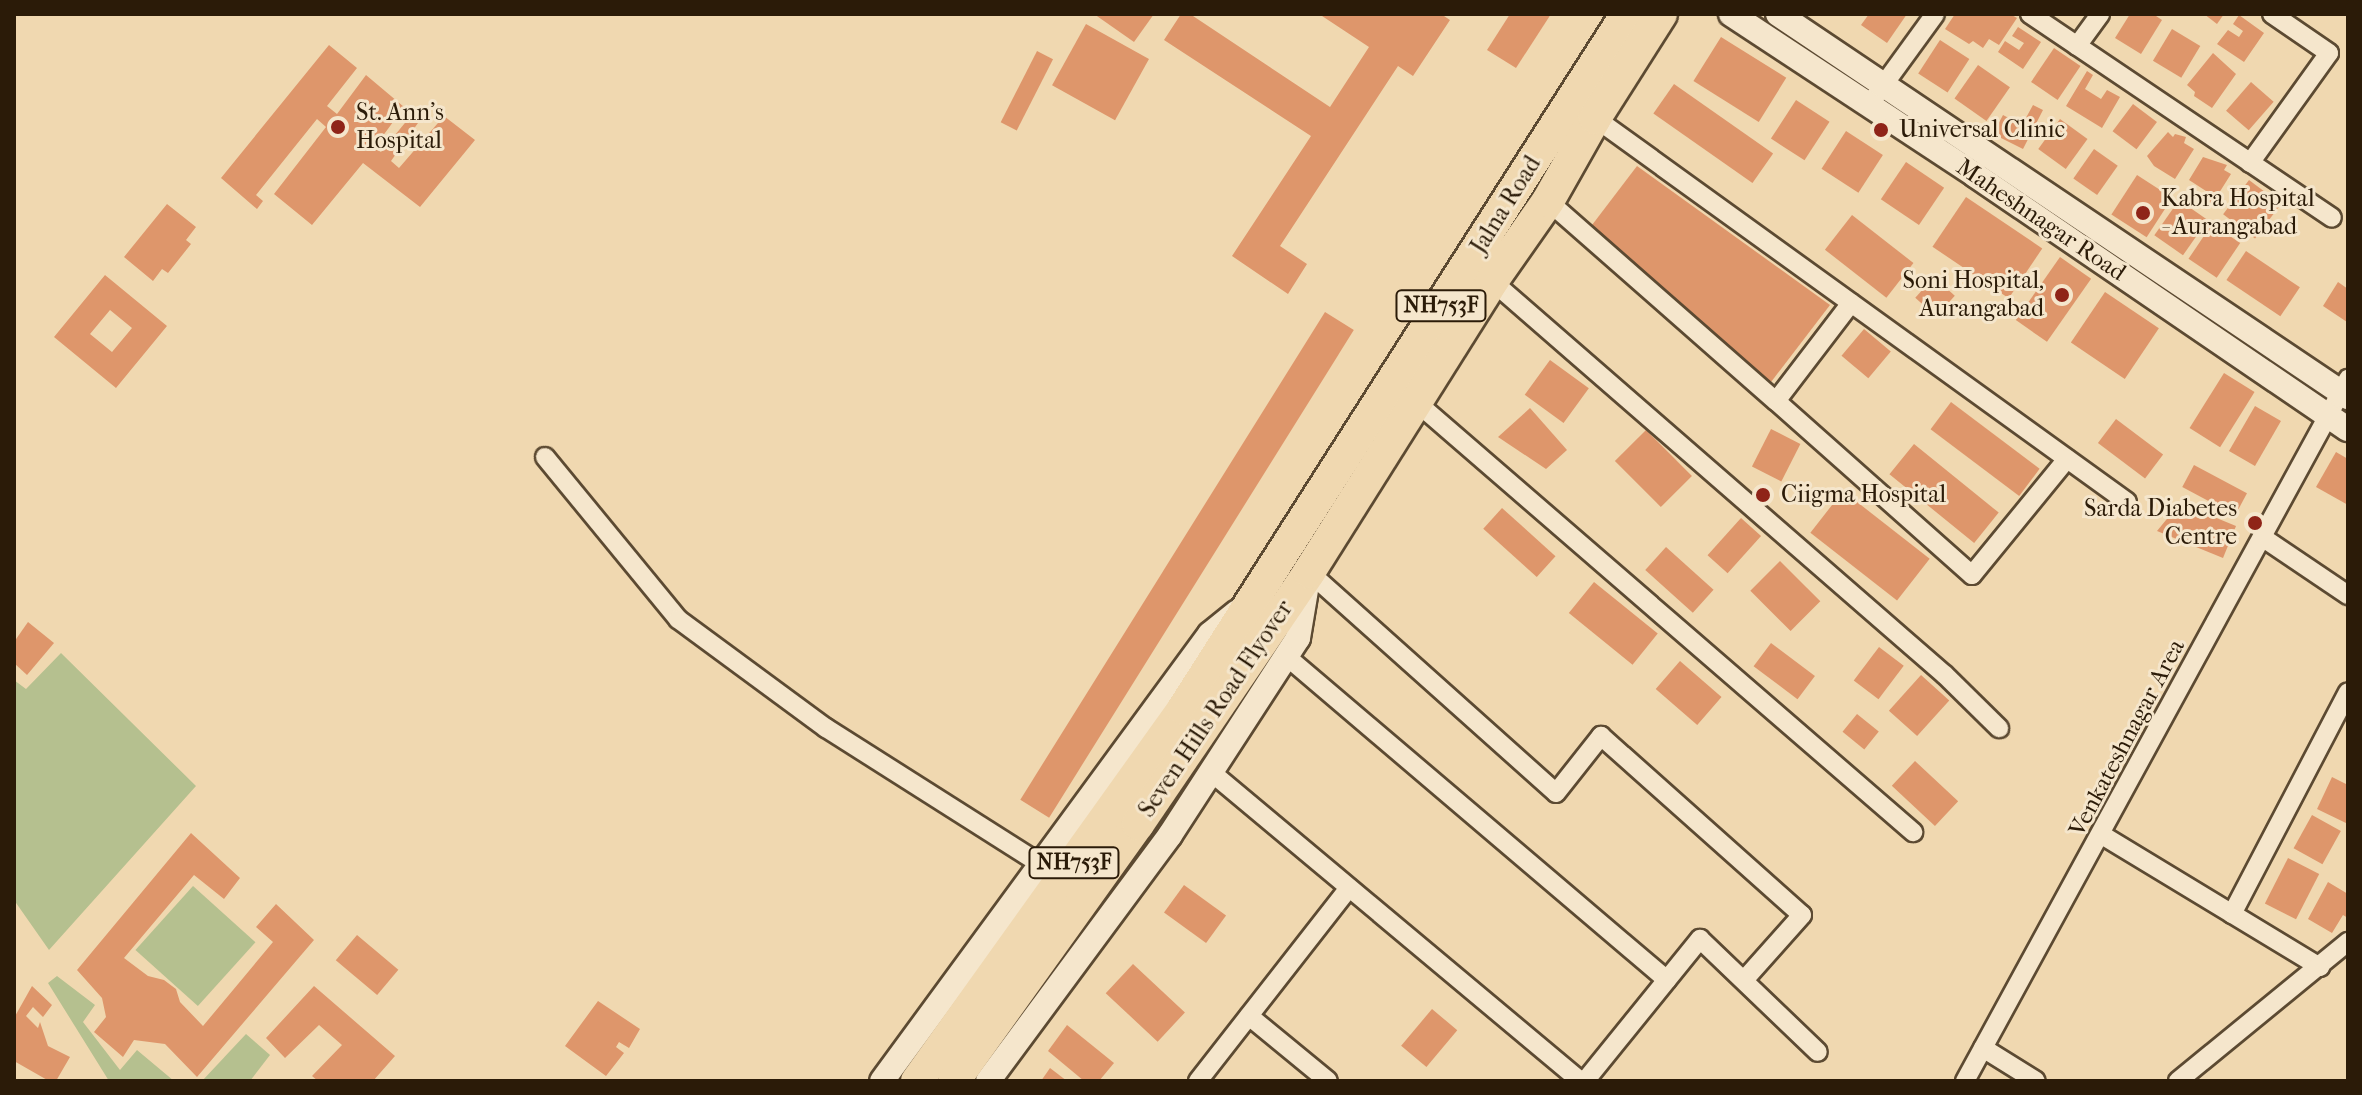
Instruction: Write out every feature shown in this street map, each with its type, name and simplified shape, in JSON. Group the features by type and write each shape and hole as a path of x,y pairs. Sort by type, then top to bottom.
{"highway":[{"name":"Jalna Road","path":"1256,598 1627,14"},
{"name":"Jalna Road","path":"1309,572 1492,281 1548,201 1595,118 1661,14"},
{"name":"Seven Hills Road Flyover","path":"954,1081 1138,824 1309,572"},
{"name":"Seven Hills Road Flyover","path":"917,1081 1256,598"}],"street":[{"name":"Maheshnagar Road","path":"1731,14 1876,95 2346,389"},
{"name":"Maheshnagar Road","path":"1778,14 1876,95 2348,429"},
{"path":"1876,95 1935,14"},
{"path":"2030,14 2332,218"},
{"path":"2077,46 2100,14"},
{"path":"2250,163 2329,53 2274,15"},
{"path":"1595,118 2127,502"},
{"path":"1548,201 1972,575 2067,459"},
{"path":"1492,281 1945,675 1999,728"},
{"path":"1776,401 1851,303"},
{"name":"Venkateshnagar Area","path":"1965,1081 2102,835 2327,416 2346,389"},
{"path":"1415,401 1913,832"},
{"path":"545,457 678,619 826,728 1040,864"},
{"path":"2262,537 2348,595"},
{"path":"988,1081 1170,835 1298,638 1309,572"},
{"path":"1309,572 1556,793 1601,736 1802,915 1745,979"},
{"path":"882,1081 1210,634 1256,598"},
{"path":"1286,656 1667,980"},
{"path":"2232,914 2348,692"},
{"path":"1211,772 1582,1081 1700,939 1818,1052"},
{"path":"2102,835 2320,967"},
{"path":"1198,1081 1349,888"},
{"path":"2178,1081 2348,942"},
{"path":"1249,1016 1328,1081"},
{"path":"1983,1048 2036,1081"}],"green space":[{"path":"61,653 196,786 49,950 14,900 14,680 26,689"},
{"path":"193,886 255,942 198,1006 135,950"},
{"path":"57,976 95,1005 83,1022 120,1070 137,1050 174,1081 109,1081 48,983"},
{"path":"246,1034 270,1055 250,1081 202,1081"}],"building":[{"path":"1094,14 1154,14 1134,42"},
{"path":"1181,14 1190,14 1330,107 1369,47 1319,14 1441,14 1450,20 1413,76 1398,66 1280,246 1307,264 1288,294 1232,256 1311,136 1164,40"},
{"path":"1510,14 1551,14 1516,68 1487,50"},
{"path":"1869,14 1907,14 1887,43 1861,25"},
{"path":"1955,14 2010,14 2017,18 1999,45 1989,39 1983,48 1973,41 1969,44 1945,29"},
{"path":"2130,14 2153,14 2162,20 2141,54 2115,38"},
{"path":"2204,14 2224,14 2217,24"},
{"path":"2239,15 2264,33 2244,62 2217,44 2228,30 2239,37 2243,31 2233,24"},
{"path":"1086,24 1149,59 1115,120 1052,85"},
{"path":"2018,27 2041,42 2023,69 1998,52 2005,41 2019,50 2024,43 2012,36"},
{"path":"2172,29 2200,46 2181,78 2153,61"},
{"path":"1721,37 1786,78 1759,122 1693,81"},
{"path":"1940,40 1969,59 1948,93 1918,74"},
{"path":"329,45 357,68 327,106 337,114 366,75 404,107 374,148 381,152 409,118 418,123 391,161 399,168 444,116 475,140 420,207 363,163 312,225 274,194 326,127 317,119 256,195 263,201 257,209 221,178"},
{"path":"2054,48 2081,66 2058,100 2031,82"},
{"path":"1037,51 1053,59 1017,130 1001,122"},
{"path":"2213,53 2236,74 2212,108 2194,96 2195,92 2187,85"},
{"path":"1978,65 2010,87 1986,121 1954,99"},
{"path":"2087,71 2093,75 2085,89 2101,99 2107,90 2120,97 2102,128 2066,106"},
{"path":"2251,82 2274,102 2249,130 2226,111"},
{"path":"1674,84 1773,153 1752,183 1653,113"},
{"path":"1796,100 1830,122 1804,160 1771,139"},
{"path":"2133,104 2157,122 2136,149 2113,131"},
{"path":"2033,105 2043,110 2023,149 1993,134 2003,115 2022,125"},
{"path":"2060,119 2088,139 2066,169 2038,149"},
{"path":"1846,131 1883,155 1858,193 1821,169"},
{"path":"2168,132 2173,137 2175,134 2186,137 2184,143 2194,149 2175,179 2154,166 2147,156"},
{"path":"2094,149 2118,166 2097,195 2073,178"},
{"path":"2203,157 2227,165 2224,170 2231,174 2212,204 2202,198 2206,191 2189,180"},
{"path":"1906,162 1944,188 1919,225 1881,199"},
{"path":"1637,166 1830,305 1768,386 1589,229"},
{"path":"2137,175 2172,198 2147,237 2111,214"},
{"path":"2249,180 2281,204 2255,238 2223,214"},
{"path":"1966,197 2042,248 2009,298 1932,247"},
{"path":"2179,200 2208,220 2183,255 2154,235"},
{"path":"167,204 196,227 186,240 191,244 168,273 162,269 153,281 124,257"},
{"path":"1852,215 1913,263 1886,298 1825,250"},
{"path":"2212,224 2240,243 2217,278 2189,259"},
{"path":"2246,251 2300,287 2280,316 2226,280"},
{"path":"2060,257 2091,279 2047,342 2016,320"},
{"path":"105,275 167,326 116,388 54,337","holes":["110,310 132,328 112,352 90,334"]},
{"path":"1934,277 1955,296 1936,317 1915,298"},
{"path":"2338,282 2348,289 2347,322 2323,306"},
{"path":"2105,292 2159,328 2125,379 2071,343"},
{"path":"1325,312 1354,330 1049,818 1020,800"},
{"path":"1864,329 1891,351 1868,378 1842,356"},
{"path":"1550,360 1589,388 1564,423 1525,395"},
{"path":"2224,373 2255,392 2220,447 2190,428"},
{"path":"1951,402 2040,469 2019,496 1931,429"},
{"path":"2255,406 2281,421 2255,466 2229,451"},
{"path":"1530,408 1567,450 1546,469 1498,437"},
{"path":"2116,419 2163,455 2145,478 2098,443"},
{"path":"1771,429 1800,444 1781,481 1752,466"},
{"path":"1646,430 1692,476 1661,507 1615,461"},
{"path":"1914,444 1999,513 1974,543 1889,474"},
{"path":"2336,452 2348,459 2348,505 2316,487"},
{"path":"2194,465 2247,493 2235,515 2182,487"},
{"path":"1843,491 1930,559 1897,600 1810,533"},
{"path":"2180,503 2236,526 2223,558 2157,531"},
{"path":"1502,508 1556,556 1537,577 1483,529"},
{"path":"1741,518 1761,536 1728,573 1708,555"},
{"path":"1666,547 1714,590 1693,613 1645,570"},
{"path":"1780,561 1820,601 1791,631 1750,591"},
{"path":"1594,582 1658,634 1633,665 1569,613"},
{"path":"28,622 54,643 27,675 14,663 14,642"},
{"path":"1771,643 1815,676 1797,699 1754,666"},
{"path":"1879,647 1904,666 1878,699 1854,681"},
{"path":"1680,661 1722,697 1697,725 1656,689"},
{"path":"1921,675 1949,700 1917,736 1889,711"},
{"path":"1857,714 1879,732 1864,749 1843,732"},
{"path":"1915,761 1958,801 1935,826 1892,786"},
{"path":"2332,777 2348,785 2348,824 2317,809"},
{"path":"2312,815 2341,831 2322,864 2294,848"},
{"path":"191,833 240,878 224,899 194,875 124,958 148,976 164,980 176,989 180,1002 203,1026 273,942 256,927 276,904 314,940 197,1077 165,1044 134,1040 123,1057 94,1032 106,1017 102,998 77,970"},
{"path":"2288,858 2319,874 2296,919 2265,903"},
{"path":"2328,882 2348,894 2348,918 2343,915 2332,933 2308,919"},
{"path":"1184,885 1226,916 1206,943 1164,913"},
{"path":"357,935 398,970 377,995 336,960"},
{"path":"1133,964 1185,1012 1158,1042 1106,993"},
{"path":"32,986 52,1005 43,1017 33,1007 26,1016 38,1028 40,1022 48,1046 70,1057 56,1081 49,1081 14,1061 14,1018"},
{"path":"314,986 395,1056 373,1081 318,1081 312,1076 342,1045 319,1025 285,1058 266,1038"},
{"path":"598,1001 640,1029 629,1048 619,1042 616,1047 624,1053 606,1076 565,1046"},
{"path":"1432,1009 1457,1030 1426,1067 1401,1046"},
{"path":"1067,1025 1114,1063 1099,1081 1084,1081 1048,1051"},
{"path":"1050,1068 1067,1081 1041,1081"}],"place":[{"name":"St. Ann's Hospital","path":"338,127"},
{"name":"Universal Clinic","path":"1881,130"},
{"name":"Kabra Hospital - Aurangabad","path":"2143,213"},
{"name":"Soni Hospital, Aurangabad","path":"2062,295"},
{"name":"Ciigma Hospital","path":"1763,495"},
{"name":"Sarda Diabetes Centre","path":"2255,523"}]}
